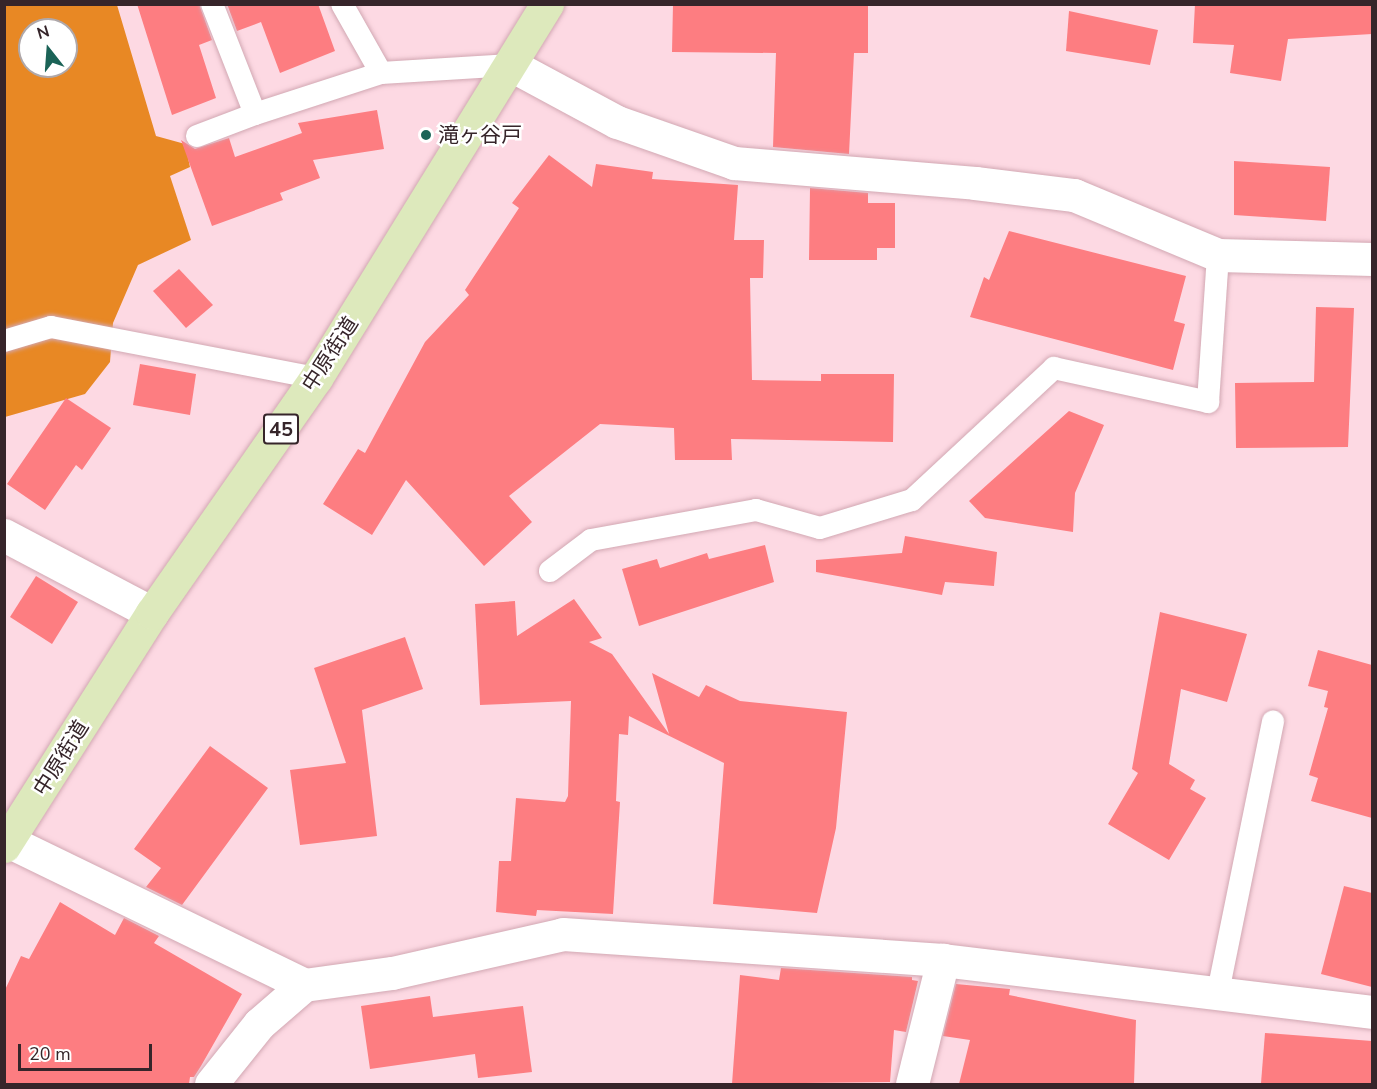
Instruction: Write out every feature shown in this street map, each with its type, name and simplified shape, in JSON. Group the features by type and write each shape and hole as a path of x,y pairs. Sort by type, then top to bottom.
{"main road":[{"name":"中原街道","path":"6,843 152,613 316,378 547,4"}],"street":[{"path":"511,65 617,122 735,163 975,183 1074,195 1218,255 1372,259"},
{"path":"4,535 152,613"},
{"path":"6,843 304,985"},
{"path":"211,1084 259,1024 304,985 392,973 563,934 943,960 1372,1012"},
{"path":"912,1084 943,960"}],"lane":[{"path":"212,4 255,114"},
{"path":"342,4 381,73"},
{"path":"197,136 255,114 381,73 511,65"},
{"path":"550,571 591,540 756,510 820,528 912,500 1054,368 1208,402 1218,255"},
{"path":"4,340 51,327 316,378"},
{"path":"1218,992 1273,722"}],"shaded area":[{"path":"5,5 117,5 156,136 185,144 190,167 170,176 191,240 138,265 113,323 110,362 85,394 5,417"}],"building":[{"path":"137,4 199,4 212,40 199,45 216,98 172,115"},
{"path":"227,4 318,4 335,51 280,73 261,22 237,31"},
{"path":"673,4 868,4 868,53 854,53 849,154 773,147 776,53 672,52"},
{"path":"1195,4 1372,4 1372,34 1288,39 1281,81 1230,73 1234,45 1193,43"},
{"path":"1069,11 1158,30 1150,65 1066,51"},
{"path":"377,110 384,149 313,160 320,178 280,193 283,200 212,226 181,140 195,149 229,138 235,157 302,133 298,123"},
{"path":"549,155 592,187 596,164 653,172 652,179 738,185 734,240 764,240 763,278 750,278 752,380 821,381 821,374 894,374 893,442 731,439 732,460 675,460 674,428 600,424 509,496 532,522 484,566 406,480 372,535 323,504 358,449 365,453 425,342 469,295 465,290 519,208 512,203"},
{"path":"1234,161 1330,167 1326,221 1234,215"},
{"path":"810,188 868,193 868,203 895,203 895,248 877,248 877,260 809,260"},
{"path":"1009,231 1186,276 1174,321 1185,324 1173,370 970,317 984,277 989,280"},
{"path":"179,269 213,305 186,328 153,291"},
{"path":"1316,307 1354,308 1348,447 1236,448 1235,383 1314,382"},
{"path":"140,364 196,374 190,415 133,405"},
{"path":"66,398 111,428 82,470 76,465 45,510 7,484"},
{"path":"1069,411 1104,425 1075,493 1073,532 985,518 969,501"},
{"path":"905,536 997,552 994,586 945,582 942,595 816,572 816,560 902,553"},
{"path":"765,545 774,582 639,626 622,569 657,559 660,568 707,553 709,559"},
{"path":"36,576 78,602 52,644 10,617"},
{"path":"574,599 602,638 589,642 612,654 669,734 652,673 699,697 706,685 740,701 847,712 836,828 817,913 713,904 724,763 629,716 628,735 619,734 616,801 620,802 613,914 537,910 536,916 496,912 499,861 511,861 516,798 565,802 568,796 571,701 480,705 475,604 515,601 517,636"},
{"path":"1160,612 1247,634 1227,702 1181,689 1169,764 1195,780 1190,789 1206,798 1169,860 1108,824 1138,773 1132,769"},
{"path":"405,637 423,689 362,710 377,836 300,845 290,770 346,763 314,668"},
{"path":"1318,650 1372,665 1372,818 1311,801 1318,778 1309,775 1328,708 1324,707 1328,691 1308,686"},
{"path":"210,746 268,788 182,905 146,887 161,868 134,849"},
{"path":"1344,886 1372,893 1372,987 1321,974"},
{"path":"60,902 115,935 124,918 159,936 154,943 242,994 201,1066 194,1077 190,1077 189,1084 4,1084 4,992 21,956 29,959"},
{"path":"781,968 912,977 912,980 918,981 906,1032 894,1030 890,1082 732,1084 740,975 779,980"},
{"path":"956,984 1010,989 1009,995 1136,1020 1134,1084 959,1084 970,1040 943,1036"},
{"path":"430,996 433,1017 523,1006 532,1072 478,1078 475,1054 370,1069 361,1006"},
{"path":"1265,1033 1372,1041 1372,1084 1261,1083"}],"place":[{"name":"滝ヶ谷戸","path":"426,135"}]}
